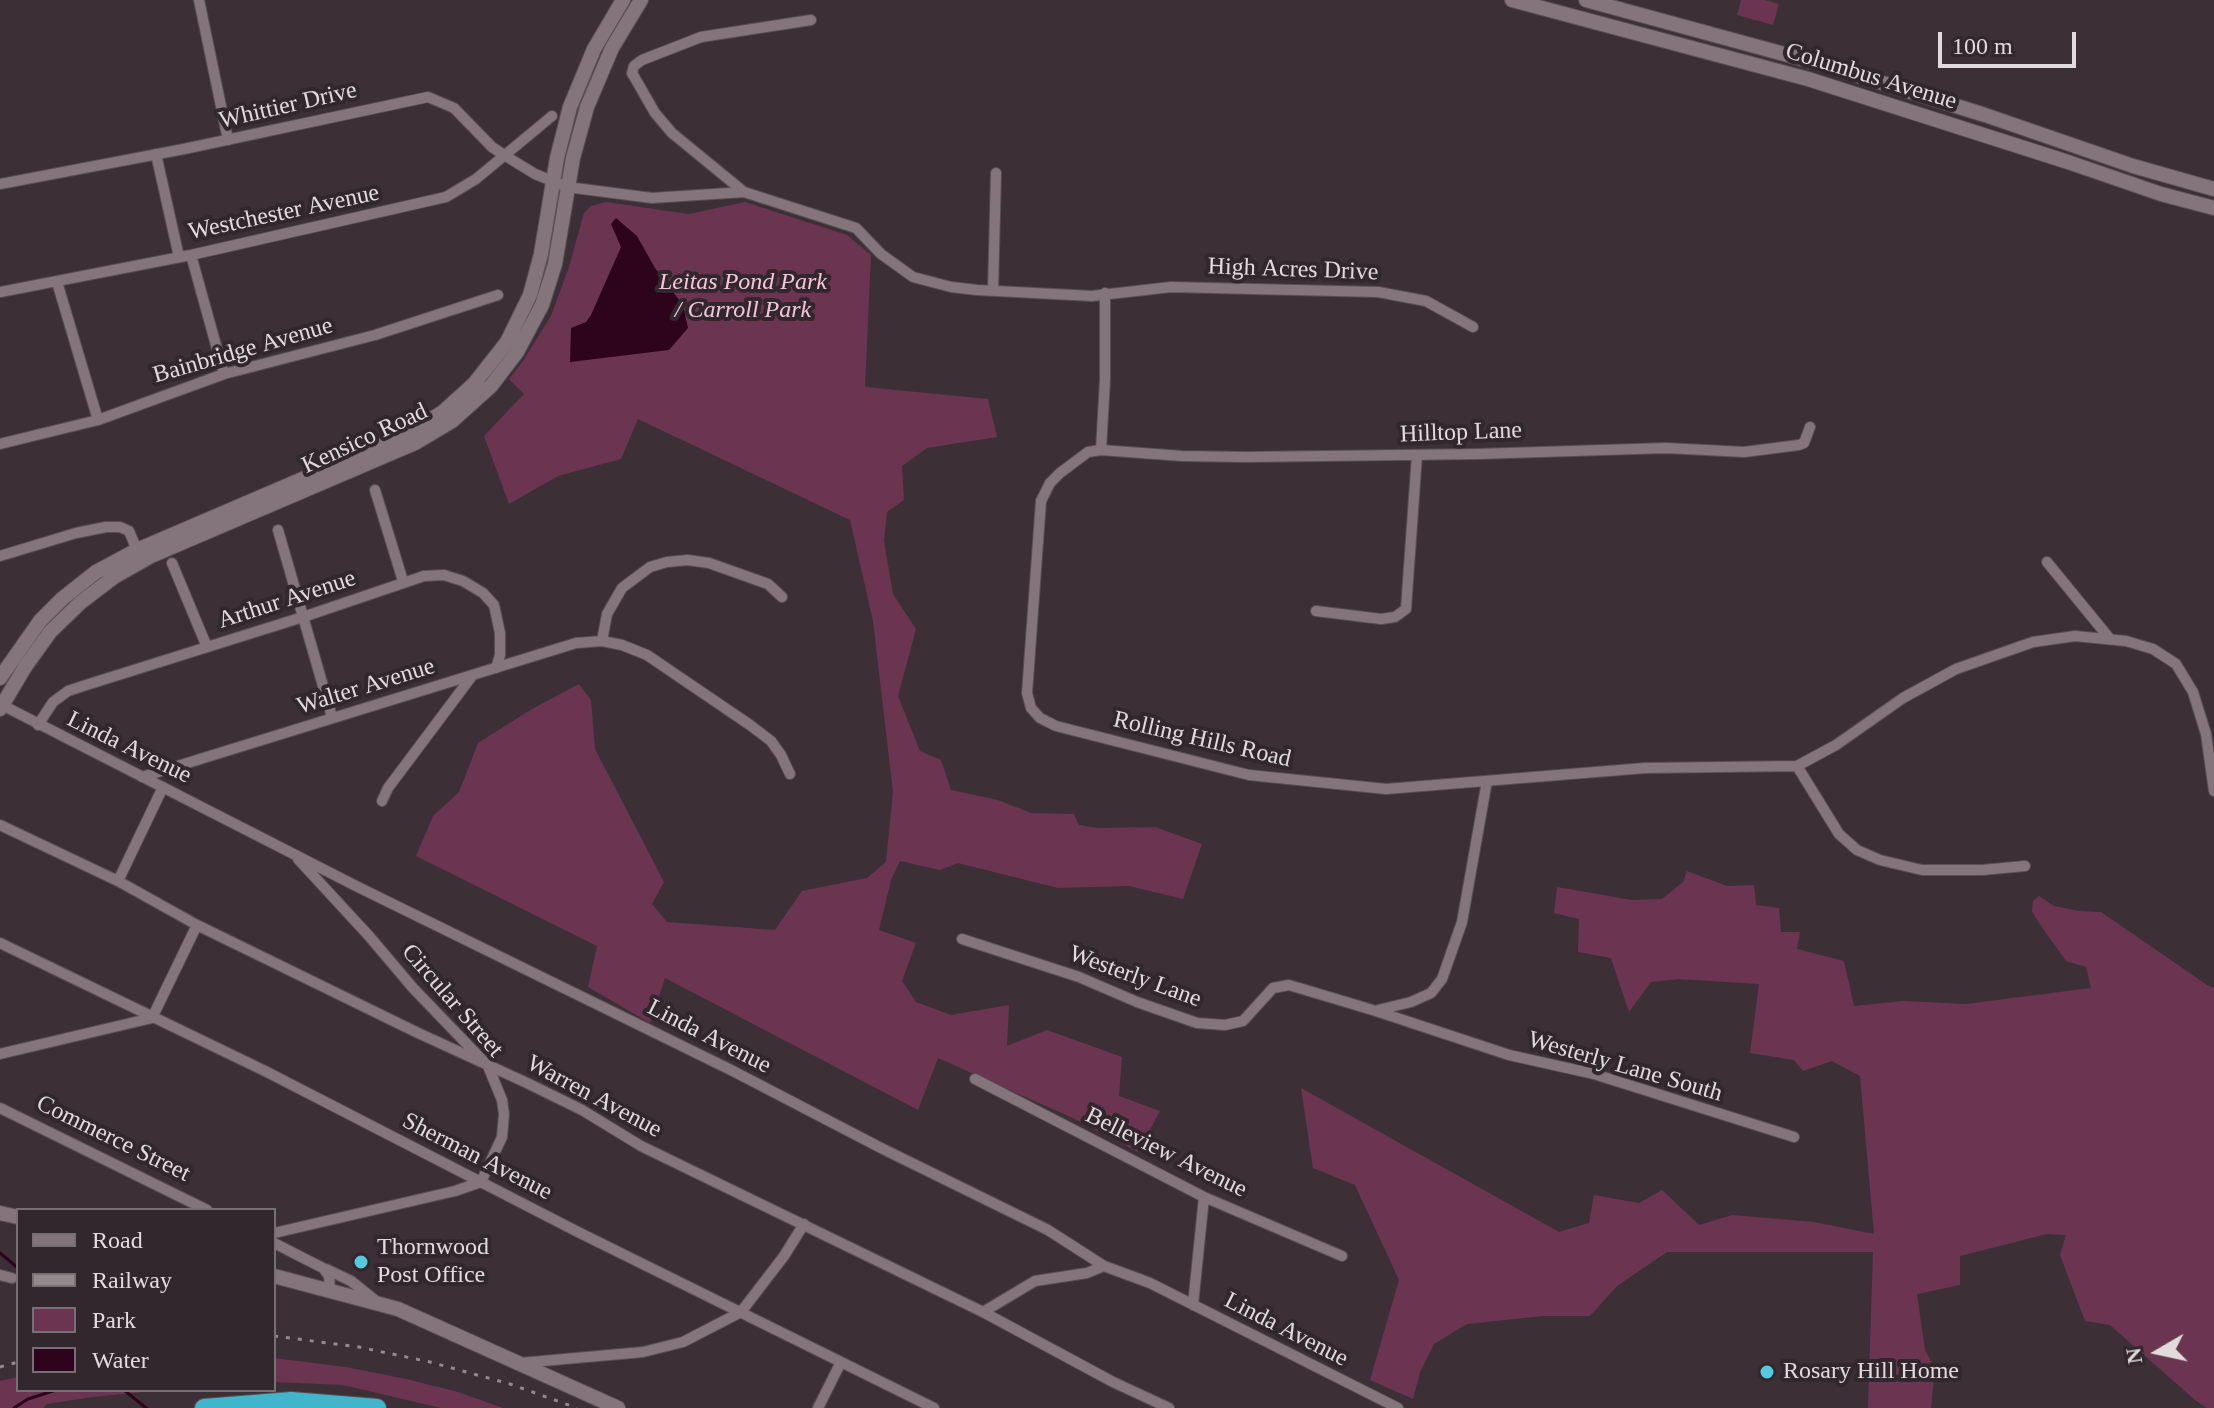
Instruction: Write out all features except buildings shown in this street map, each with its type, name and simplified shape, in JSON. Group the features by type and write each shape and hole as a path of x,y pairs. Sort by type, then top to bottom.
{"highway":[{"path":"204,1408 291,1401 377,1408"}],"street":[{"path":"199,0 228,140"},
{"name":"Kensico Road","path":"1,706 50,632 80,603 114,577 162,552 406,448 443,427 476,401 517,352 542,305 557,254 565,126 581,78 604,30 623,0"},
{"name":"Kensico Road","path":"0,678 27,637 63,598 105,567 137,550 387,444 425,424 458,399 495,359 526,304 560,185 590,97 617,39 641,0"},
{"name":"Columbus Avenue","path":"1512,0 1808,79 2158,193 2214,208"},
{"name":"Columbus Avenue","path":"1586,0 1828,66 2165,176 2214,189"},
{"path":"811,20 701,37 662,51 634,66 632,73 655,113 672,133 744,192 856,228 881,254 913,277 951,287 1092,296 1105,293 1101,450"},
{"path":"1905,109 1911,92"},
{"name":"Whittier Drive","path":"0,184 428,97 454,108 504,155 560,185"},
{"name":"Westchester Avenue","path":"0,292 191,255 446,197 476,179 552,116"},
{"path":"156,154 179,257"},
{"path":"993,290 996,173"},
{"path":"2158,193 2165,176"},
{"path":"560,185 652,198 744,192"},
{"path":"191,255 224,374"},
{"path":"57,282 98,420"},
{"name":"High Acres Drive","path":"1105,293 1171,287 1271,287 1378,292 1426,301 1473,327"},
{"name":"Bainbridge Avenue","path":"0,444 98,420 224,374 375,335 498,295"},
{"name":"Hilltop Lane","path":"1101,450 1182,456 1417,455 1666,448 1744,452 1799,445 1804,443 1810,427"},
{"name":"Rolling Hills Road","path":"1101,450 1088,452 1060,473 1050,483 1041,501 1027,693 1031,708 1040,718 1056,726 1249,775 1386,789 1645,768 1797,766 1836,745 1903,698 1956,669 2049,638 2075,636 2126,641 2153,649 2176,664 2193,692 2210,733 2214,791"},
{"path":"1316,611 1381,619 1395,617 1406,609 1417,455"},
{"path":"375,490 403,581"},
{"path":"0,556 106,527 129,531 137,550"},
{"path":"278,530 332,717"},
{"path":"782,597 768,584 709,563 688,560 667,562 650,567 622,588 607,614 602,641 647,655 750,725 771,741 790,774"},
{"path":"2047,562 2110,639"},
{"path":"172,563 207,647"},
{"name":"Arthur Avenue","path":"38,725 53,702 68,691 424,576 444,575 463,581 483,593 494,605 499,619 500,655 496,668"},
{"name":"Walter Avenue","path":"142,777 576,643 602,641"},
{"path":"382,801 388,788 472,676"},
{"name":"Linda Avenue","path":"1,706 1048,1230 1104,1266 1150,1283 1398,1408"},
{"path":"1797,766 1839,834 1857,850 1880,860 1922,870 2025,866"},
{"path":"1376,1011 1431,993 1442,979 1462,922 1487,781"},
{"path":"118,881 163,787"},
{"name":"Warren Avenue","path":"0,825 118,881 197,925 555,1096 641,1146 983,1312 1113,1382 1169,1408"},
{"name":"Circular Street","path":"293,853 423,1000 488,1066 502,1100 504,1114 502,1137 481,1182"},
{"path":"0,1054 152,1018 197,925"},
{"name":"Westerly Lane","path":"962,939 1079,977 1197,1023 1225,1025 1243,1021 1273,988 1283,985 1447,1034"},
{"name":"Sherman Avenue","path":"0,943 267,1072 934,1408"},
{"name":"Westerly Lane South","path":"1447,1034 1539,1064 1594,1074 1794,1137"},
{"name":"Belleview Avenue","path":"975,1079 1204,1197 1342,1256"},
{"name":"Commerce Street","path":"0,1108 203,1208"},
{"path":"276,1233 455,1191 481,1182"},
{"path":"1193,1305 1204,1197"},
{"path":"518,1363 643,1352 683,1342 741,1312 804,1224"},
{"path":"276,1244 351,1281 377,1302"},
{"path":"320,1266 329,1276 330,1289"},
{"path":"983,1312 1035,1281 1087,1273 1104,1266"},
{"path":"276,1276 377,1302 411,1314 618,1408"},
{"path":"818,1408 841,1362"}],"green space":[{"path":"1741,0 1765,0 1779,4 1773,25 1737,15"},
{"name":"Leitas Pond Park / Carroll Park","path":"606,202 689,214 745,202 847,235 871,255 865,387 988,399 997,437 927,448 902,466 904,500 887,512 884,541 893,594 916,629 898,696 920,751 941,760 951,790 998,800 1031,813 1074,814 1079,825 1099,828 1155,827 1202,844 1183,899 1129,886 1058,888 958,863 940,870 900,861 891,880 879,930 916,943 902,981 916,1002 951,1015 1009,1005 1007,1046 1047,1030 1122,1057 1119,1096 1160,1111 1138,1152 1075,1119 938,1058 918,1110 665,978 650,1023 588,987 597,946 416,856 433,816 459,792 478,743 579,684 591,700 595,749 664,882 652,904 667,922 775,930 802,891 867,878 886,862 893,792 873,621 850,520 638,419 621,459 558,476 509,504 484,436 524,394 509,379 551,316 584,213 591,206"},
{"path":"1687,871 1727,886 1754,885 1756,905 1779,908 1781,932 1800,932 1797,949 1844,961 1854,1006 1904,1001 1966,1004 2091,988 2086,967 2066,961 2032,911 2033,901 2039,896 2054,906 2101,912 2214,987 2214,1408 2207,1408 2195,1400 2110,1325 2085,1321 2060,1255 2066,1235 2047,1234 1960,1256 1960,1285 1917,1294 1925,1350 1935,1369 1931,1408 1868,1408 1873,1252 1667,1252 1617,1286 1590,1316 1543,1316 1467,1324 1434,1344 1420,1372 1413,1399 1370,1380 1399,1280 1355,1185 1313,1168 1301,1088 1559,1232 1589,1223 1594,1195 1639,1203 1662,1190 1699,1225 1732,1215 1814,1222 1874,1234 1860,1076 1832,1061 1803,1071 1794,1060 1750,1053 1759,984 1678,979 1651,982 1629,1012 1611,958 1578,952 1579,919 1554,913 1557,887 1632,900 1662,899 1683,882"},
{"path":"276,1358 406,1379 458,1392 503,1408 441,1408 343,1385 276,1382"},
{"path":"16,1377 16,1392 143,1392 47,1404 43,1408 0,1408 0,1381"}],"water":[{"path":"616,218 637,236 655,268 683,305 688,328 669,350 570,362 571,328 586,322 591,315 621,247 611,224"}],"waterway":[{"path":"0,1253 16,1266"},
{"path":"14,1408 28,1399 50,1392"},
{"path":"126,1392 146,1408"}],"railway":[{"path":"276,1336 359,1347 430,1362 510,1384 577,1408"},
{"path":"0,1367 16,1363"}],"place":[{"name":"Thornwood Post Office","path":"361,1262"},
{"name":"Rosary Hill Home","path":"1767,1372"}]}
